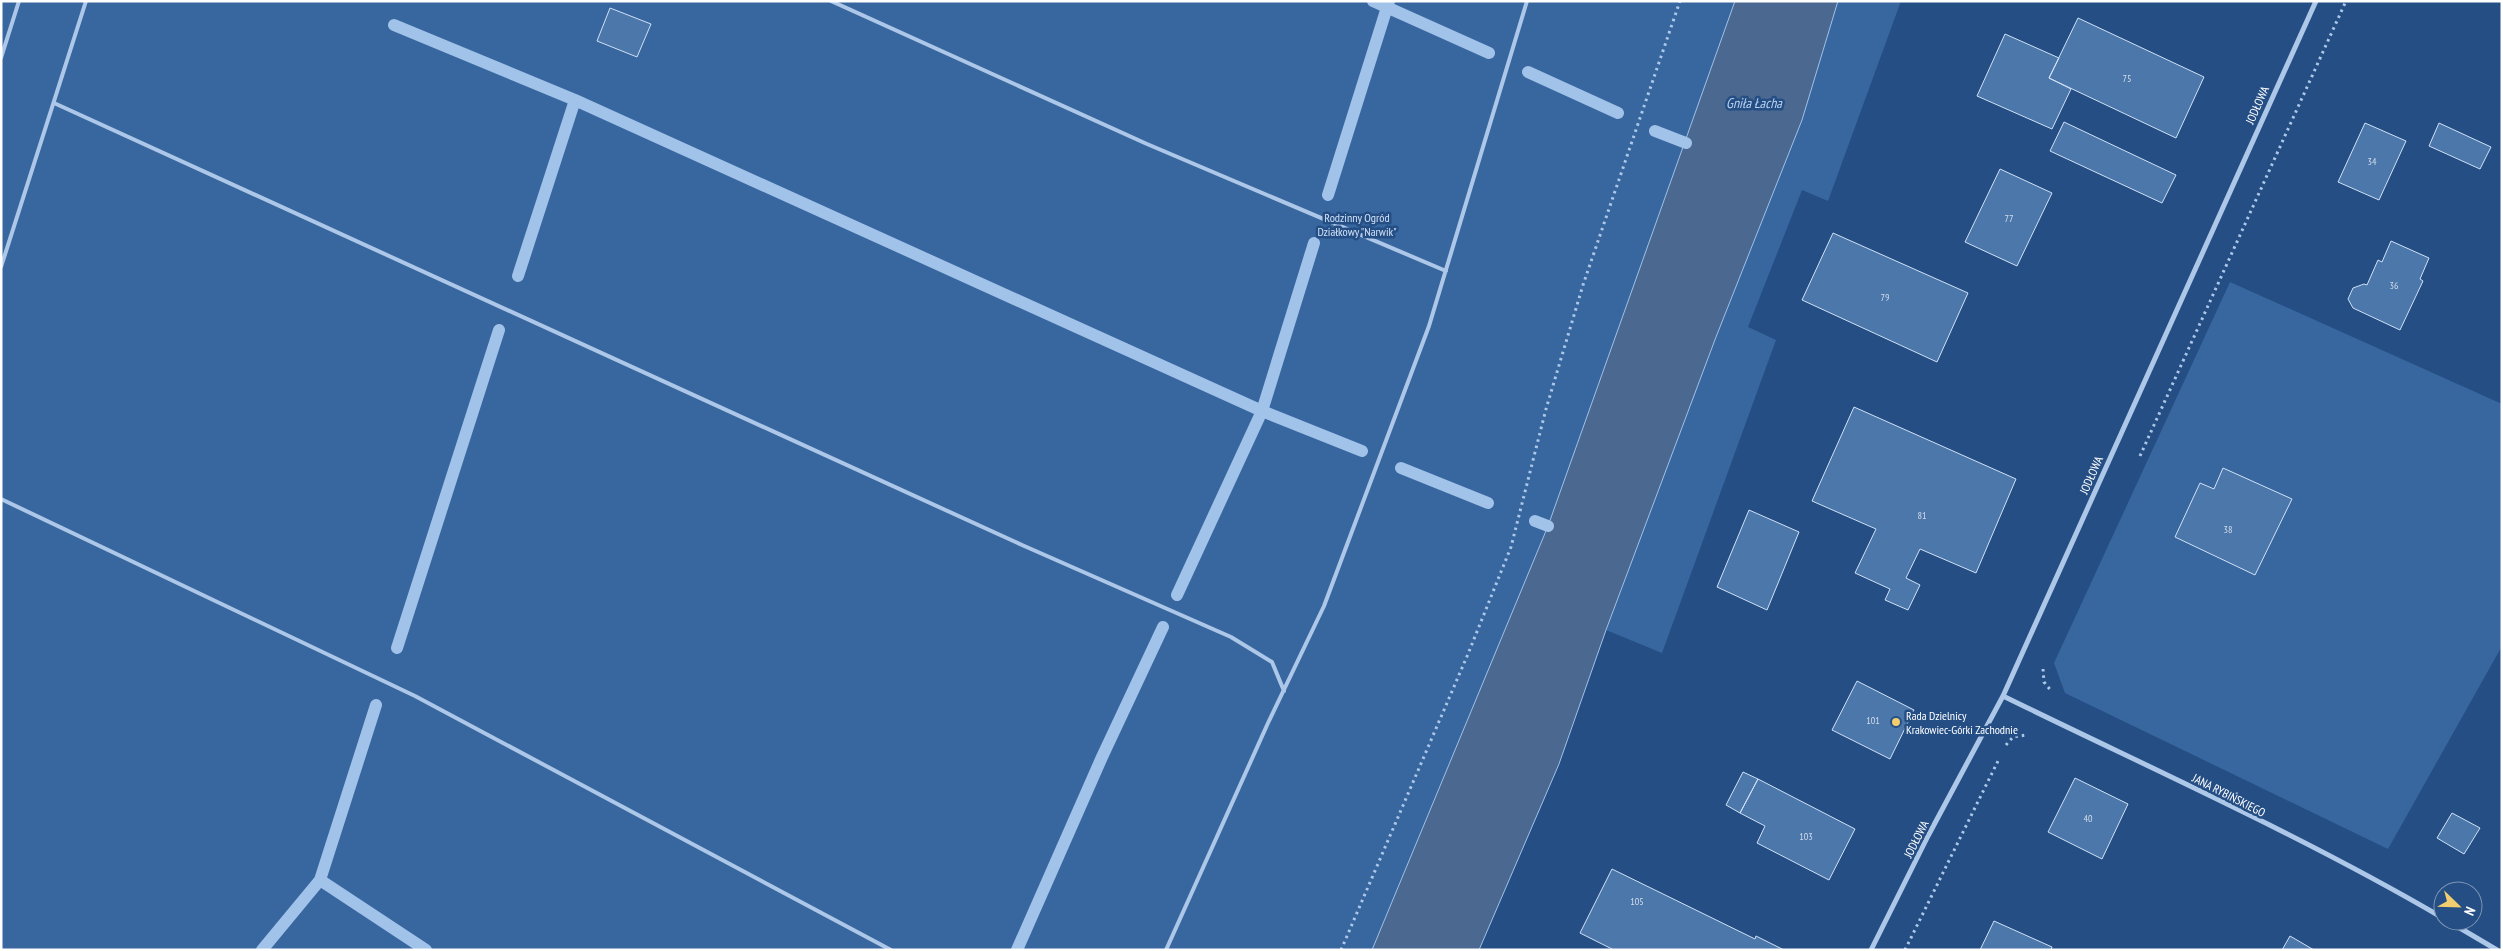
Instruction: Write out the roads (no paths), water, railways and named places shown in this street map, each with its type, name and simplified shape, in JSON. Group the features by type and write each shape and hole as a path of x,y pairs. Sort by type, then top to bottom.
{"street":[{"name":"JODŁOWA","path":"1871,950 1928,836 2003,696 2316,1"},
{"name":"JANA RYBIŃSKIEGO","path":"2003,696 2226,804 2391,888 2433,912"},
{"path":"2465,931 2497,950"}],"lane":[{"path":"1,58 19,1"},
{"path":"1,267 86,1"},
{"path":"831,1 1147,144 1446,271"},
{"path":"1166,950 1324,606 1429,326 1527,1"},
{"path":"54,103 1022,545 1231,637 1272,662 1284,691"},
{"path":"1,499 415,696 892,950"}],"water":[{"name":"Gniła Łacha","path":"1735,1 1838,1 1802,120 1716,337 1606,630 1559,764 1479,950 1372,950 1548,526"}],"waterway":[{"path":"1373,1 1489,53"},
{"path":"1328,195 1389,1"},
{"path":"394,25 575,100 1262,411 1362,451"},
{"path":"1528,72 1618,113"},
{"path":"518,276 575,100"},
{"path":"1655,131 1686,143"},
{"path":"1177,595 1262,411 1314,243"},
{"path":"397,648 499,330"},
{"path":"1401,468 1488,503"},
{"path":"1535,521 1548,526"},
{"path":"1017,950 1102,757 1163,627"},
{"path":"376,705 320,880 426,950"},
{"path":"262,950 320,880"}],"place":[{"name":"Rada Dzielnicy Krakowiec-Górki Zachodnie","path":"1896,722"}],"park label":[{"name":"Rodzinny Ogród Działkowy \"Narwik\"","path":"1357,224"}]}
